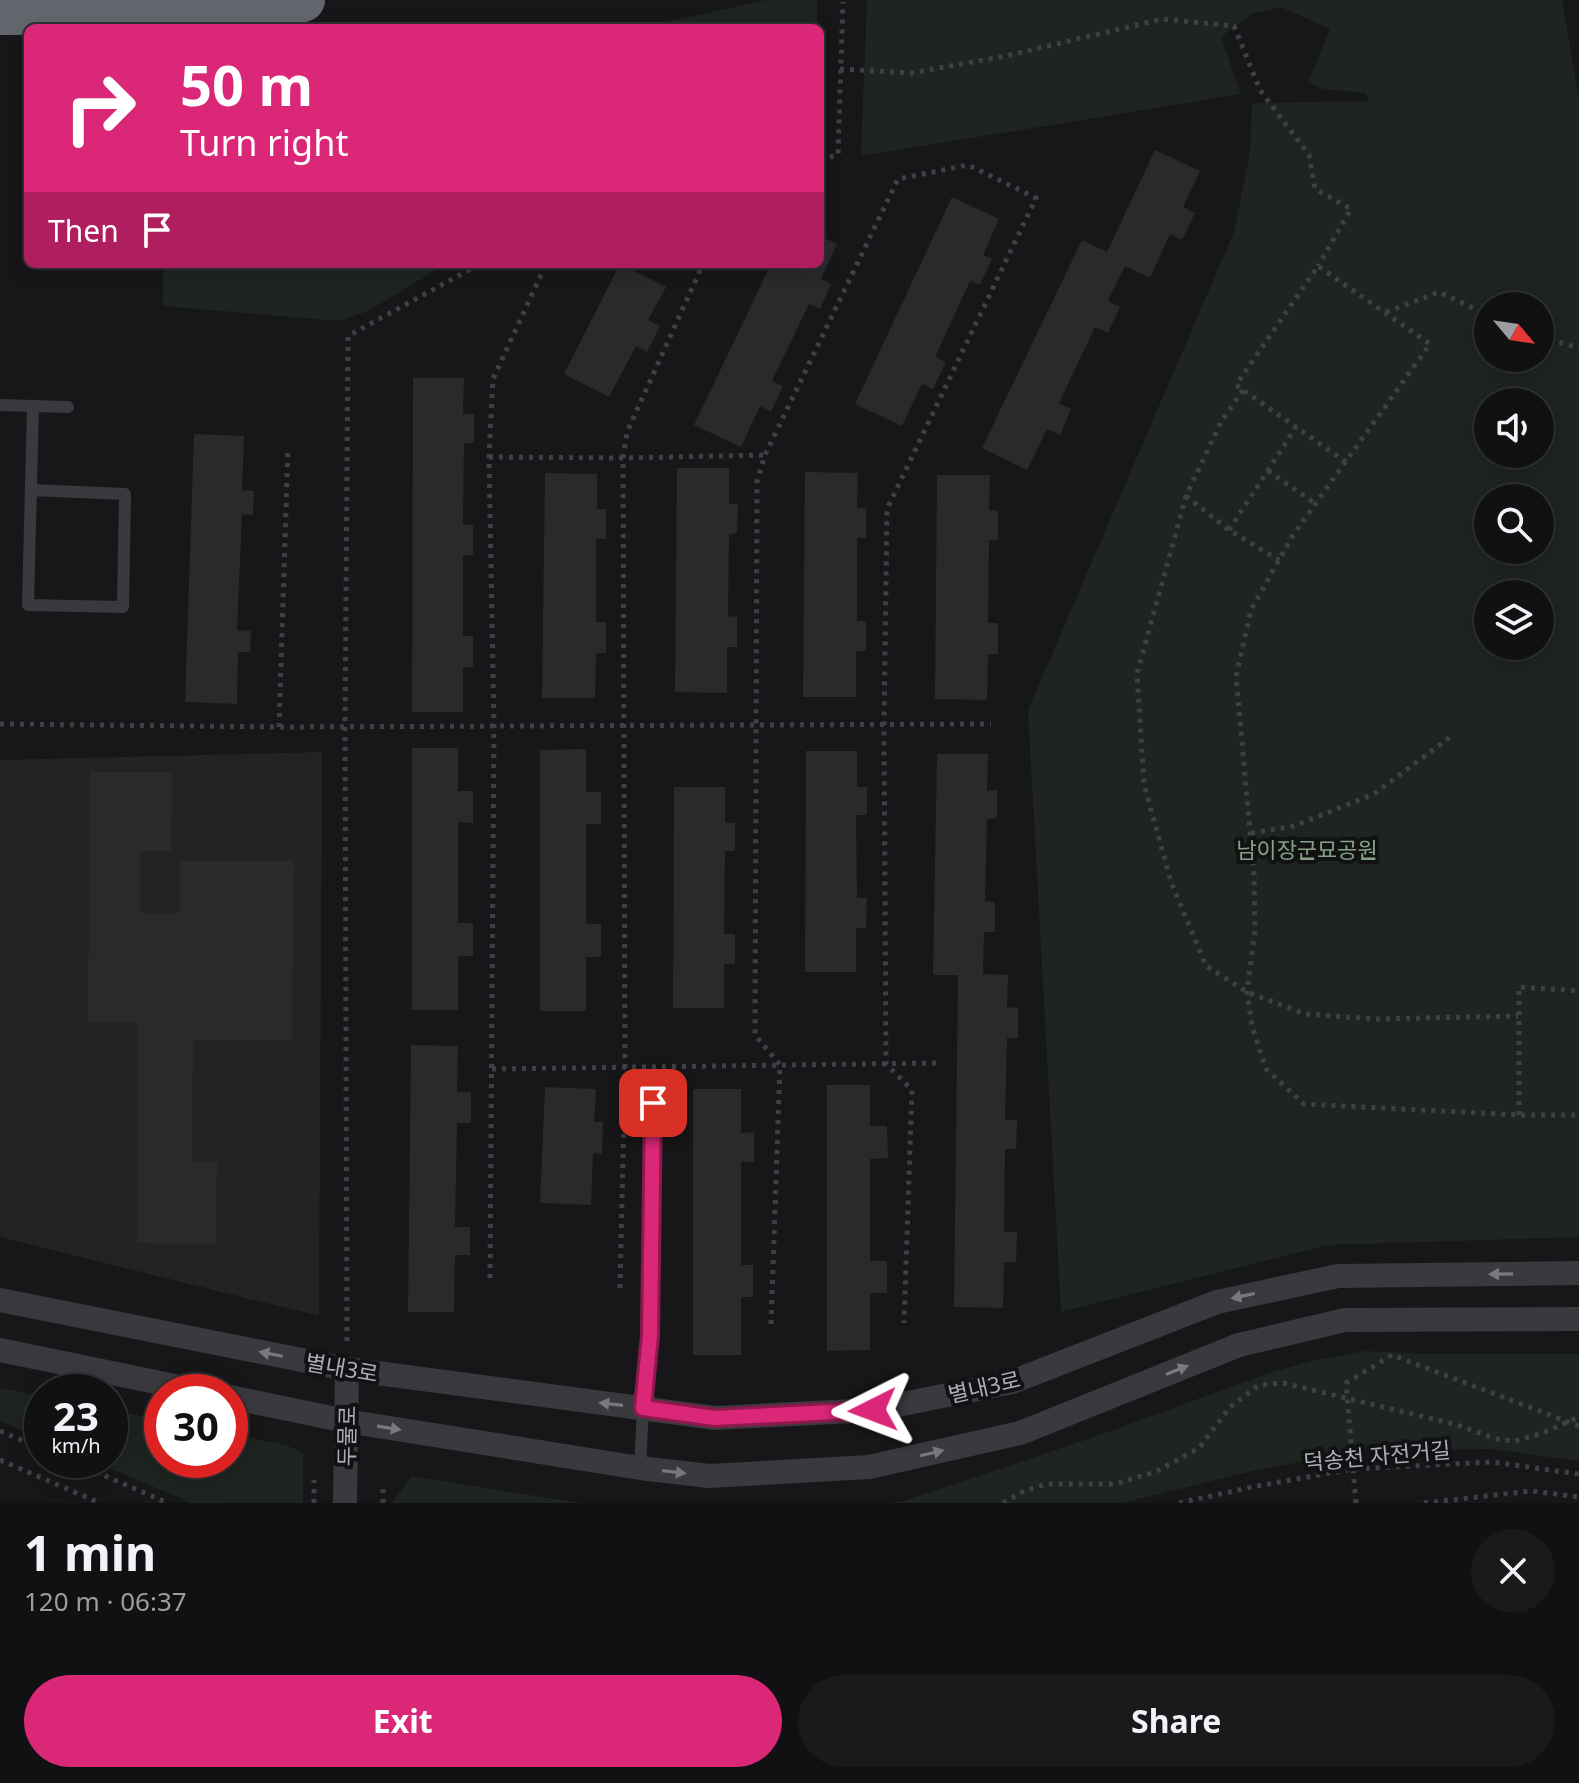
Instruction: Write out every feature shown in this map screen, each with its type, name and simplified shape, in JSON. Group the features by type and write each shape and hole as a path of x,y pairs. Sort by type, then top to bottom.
{"highway":[{"path":"0,13 213,12 303,0"}],"street":[{"name":"별내3로","path":"0,1300 347,1369 715,1418 873,1410 1012,1382 1217,1302 1338,1276 1579,1273"},
{"path":"248,1401 346,1421 640,1468 709,1476 869,1467 1020,1433 1239,1345 1345,1320 1579,1319"},
{"path":"0,1350 144,1380"},
{"name":"두물로","path":"345,1503 347,1369"}],"lane":[{"path":"0,405 68,407"},
{"path":"31,490 125,494 123,607 28,605 33,406"},
{"path":"640,1468 650,1335 653,1103"}],"path":[{"path":"824,158 838,155 843,2"},
{"path":"840,69 911,73 1006,56 1162,19 1234,26 1260,90 1309,155 1315,189 1351,209 1318,266 1236,385 1346,462"},
{"path":"771,1324 780,1065 755,1035 757,481 765,455 898,179 968,165 1036,198 887,509 884,725 886,1064 912,1090 904,1323"},
{"path":"1318,266 1430,344 1293,535 1251,610 1236,677 1254,874 1255,930 1247,992 1252,1026 1266,1069 1304,1104 1579,1115"},
{"path":"347,1369 345,726 348,336 473,268"},
{"path":"490,1278 494,726 489,457 493,379 544,268"},
{"path":"620,1288 625,1067 623,458 627,432 701,268"},
{"path":"1385,312 1439,292 1474,308"},
{"path":"1554,341 1579,348"},
{"path":"1243,390 1221,422 1186,496 1137,674 1144,784 1171,882 1206,966 1247,992 1305,1014 1376,1019 1518,1016"},
{"path":"1229,530 1296,427"},
{"path":"279,727 288,447"},
{"path":"489,457 765,455"},
{"path":"1268,471 1316,504"},
{"path":"1186,496 1229,530 1279,560"},
{"path":"0,724 279,727 991,724"},
{"path":"1251,833 1294,826 1374,794 1453,735"},
{"path":"1519,1115 1519,987 1579,991"},
{"path":"492,1069 936,1063"},
{"path":"1356,1503 1346,1383 1392,1355 1579,1426"},
{"path":"1003,1503 1046,1484 1115,1484 1155,1472 1199,1448 1230,1407 1259,1385 1283,1383 1454,1424 1497,1439 1515,1441 1579,1417"},
{"path":"0,1431 24,1441"},
{"path":"0,1460 100,1503"},
{"name":"덕송천 자전거길","path":"1179,1503 1353,1469 1492,1462 1579,1474"},
{"path":"110,1478 168,1503"},
{"path":"314,1480 314,1503"},
{"path":"383,1486 383,1503"},
{"path":"1424,1503 1531,1491 1579,1497"}],"shaded area":[{"path":"322,752 319,1316 0,1237 0,760"}],"green space":[{"path":"766,0 817,0 817,24 656,24"},
{"name":"남이장군묘공원","path":"867,0 1562,0 1579,99 1579,1237 1329,1245 1061,1312 1028,710 1234,232 1250,152 1252,103 1369,101 1365,93 1324,89 1308,82 1330,29 1281,7 1251,14 1221,37 1241,94 861,156"},
{"path":"163,268 439,268 368,311 339,321 163,306"},
{"path":"1365,1351 1579,1354 1579,1461 1492,1449 1366,1450 1256,1470 1122,1503 892,1503 1091,1438 1269,1373"},
{"path":"0,1388 24,1393 24,1431 0,1421"},
{"path":"128,1413 144,1417 144,1478 248,1478 248,1438 286,1445 303,1453 303,1503 191,1503 128,1476"},
{"path":"411,1476 580,1503 392,1503"}],"building":[{"path":"1155,150 1200,171 1183,207 1195,213 1182,240 1170,234 1150,278 1125,266 1108,301 1120,307 1108,333 1095,327 1059,403 1071,409 1060,435 1047,429 1027,470 982,448 1082,240 1107,252"},
{"path":"952,197 999,219 983,255 992,259 980,285 970,281 935,357 946,362 933,389 922,384 902,426 855,404"},
{"path":"824,238 837,244 821,279 831,284 820,309 809,304 772,381 783,386 771,412 760,406 741,447 694,425 769,268 824,268"},
{"path":"618,268 628,268 666,287 648,320 660,326 647,352 636,346 609,397 564,374"},
{"path":"413,378 464,378 463,414 474,414 474,443 464,443 463,525 473,525 473,555 463,555 463,636 473,636 473,667 463,667 463,712 412,712"},
{"path":"194,434 244,436 242,490 254,491 253,515 242,514 237,630 251,631 250,652 238,652 237,704 185,702"},
{"path":"677,468 729,468 729,504 738,504 737,533 729,534 728,616 737,617 737,647 727,647 727,693 675,692"},
{"path":"805,472 858,473 857,508 866,508 866,538 857,538 857,621 866,621 866,651 856,651 856,697 803,697"},
{"path":"545,473 597,474 597,509 606,509 606,539 596,539 596,622 606,622 606,653 596,653 595,698 542,698"},
{"path":"937,475 990,475 989,510 998,511 998,540 989,540 988,623 998,623 998,654 988,654 987,700 935,699"},
{"path":"412,748 458,748 458,791 473,791 473,823 458,822 458,923 473,923 473,956 458,956 458,1010 412,1010"},
{"path":"586,749 586,792 601,792 601,824 586,824 586,924 601,924 601,957 586,957 586,1011 540,1011 540,750"},
{"path":"806,751 857,751 857,787 867,787 867,815 856,815 857,898 867,898 866,928 856,928 856,972 805,972"},
{"path":"937,754 988,754 987,791 997,790 997,818 987,819 985,901 995,902 995,932 984,932 983,974 1008,975 1007,1007 1018,1008 1018,1038 1007,1038 1005,1120 1017,1120 1016,1149 1005,1149 1004,1232 1017,1232 1016,1262 1004,1262 1003,1308 954,1307 958,975 933,975"},
{"path":"90,772 172,772 171,851 140,851 140,913 180,913 180,861 294,861 292,1040 193,1040 192,1161 217,1161 216,1244 137,1243 138,1023 88,1023"},
{"path":"674,787 725,787 725,823 735,823 735,851 725,851 724,934 735,934 735,964 724,964 724,1008 673,1008"},
{"path":"411,1045 458,1046 457,1092 471,1092 471,1123 457,1123 455,1227 470,1227 470,1255 455,1255 454,1312 408,1312"},
{"path":"827,1085 870,1085 870,1126 887,1126 888,1158 870,1159 870,1261 887,1261 887,1293 870,1293 870,1350 827,1351"},
{"path":"545,1087 596,1089 594,1122 603,1122 602,1154 593,1153 591,1205 540,1203"},
{"path":"693,1089 741,1089 741,1133 754,1132 754,1162 741,1162 741,1265 753,1265 753,1297 741,1297 741,1355 693,1355"}],"route":[{"path":"653,1103 650,1335 643,1408 715,1418 873,1410"}]}
